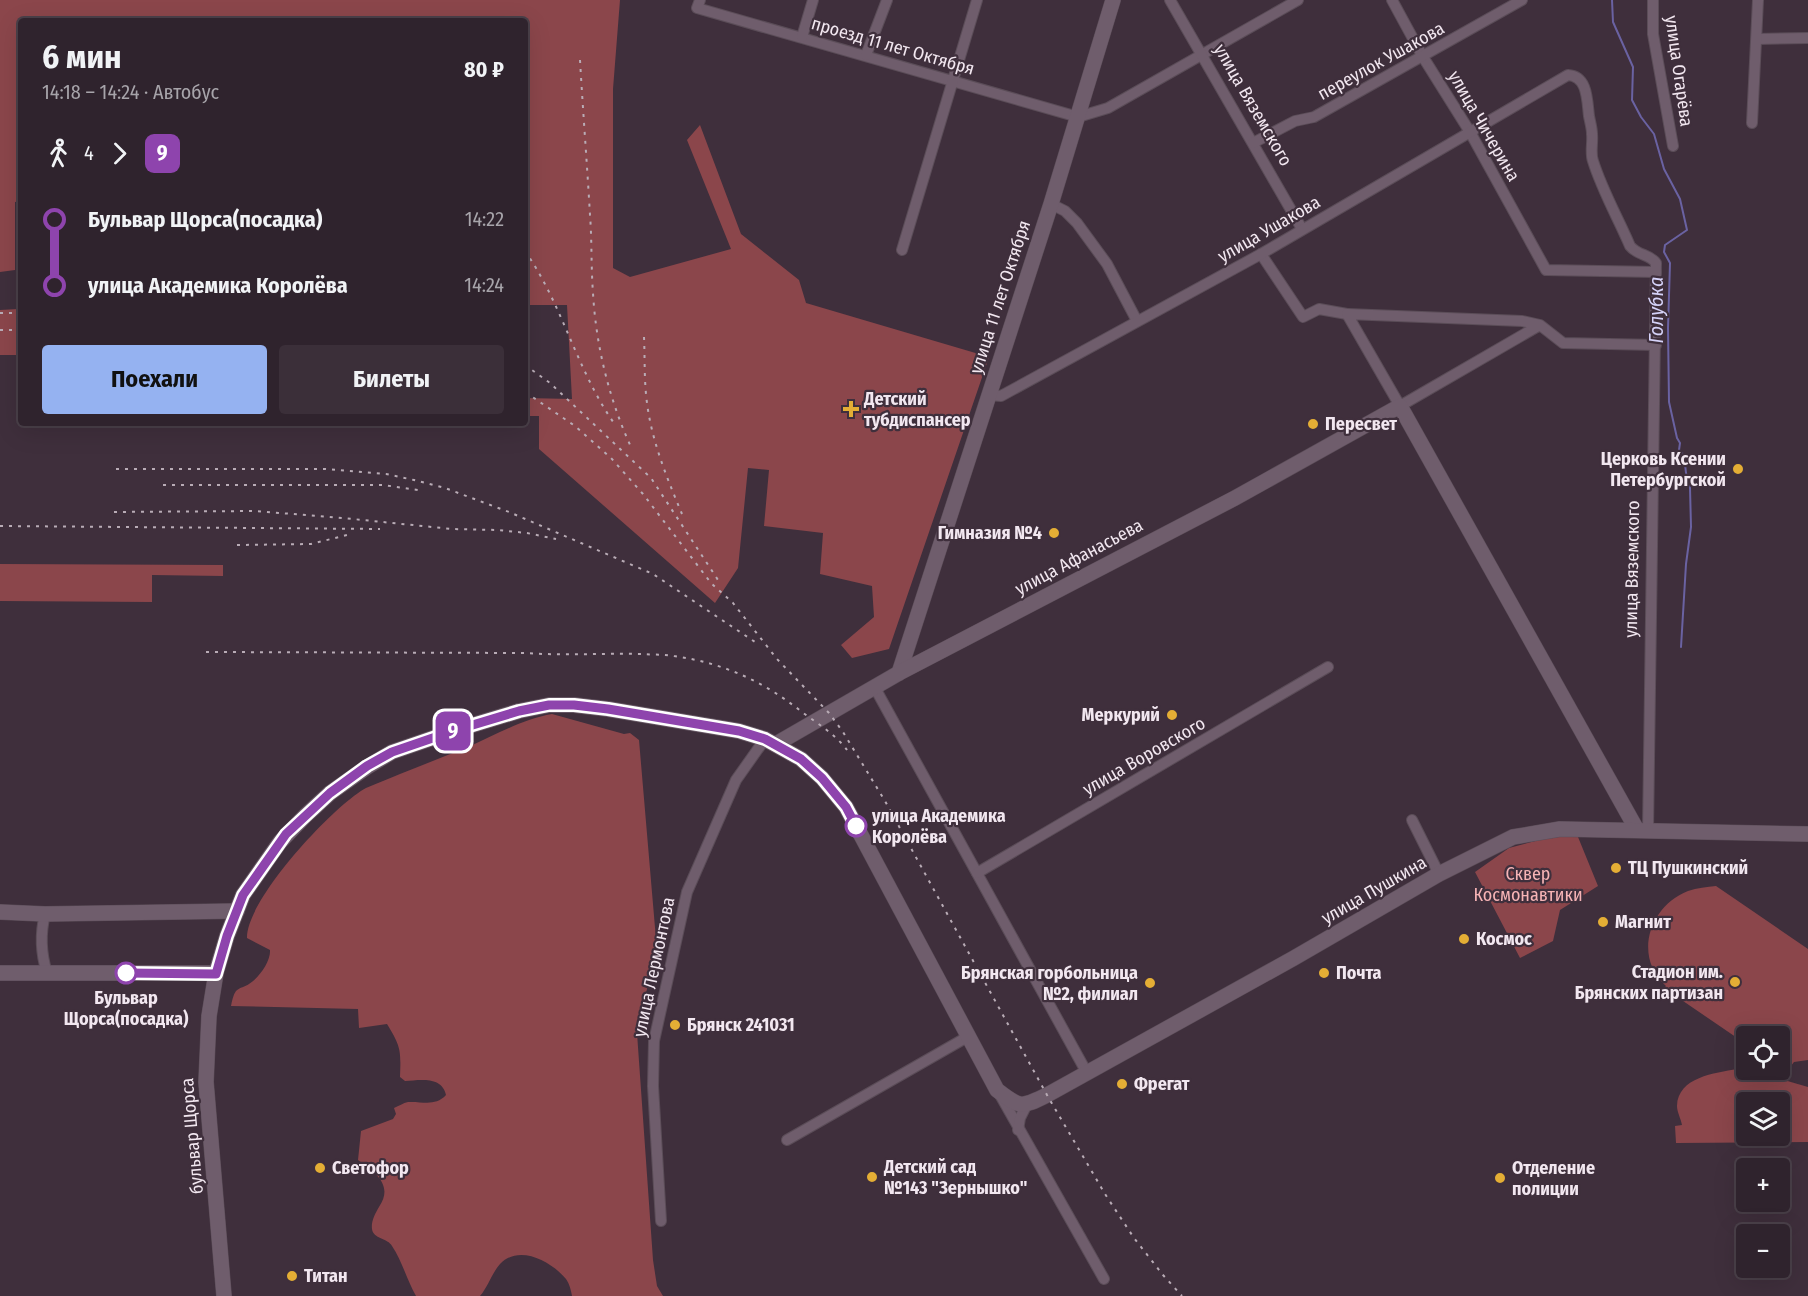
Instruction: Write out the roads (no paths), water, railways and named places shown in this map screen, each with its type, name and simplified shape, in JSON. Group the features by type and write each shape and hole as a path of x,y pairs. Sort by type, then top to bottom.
{"street":[{"path":"802,37 813,0"},
{"path":"866,55 887,0"},
{"path":"902,250 977,0"},
{"name":"улица 11 лет Октября","path":"899,673 1051,204 1113,0"},
{"name":"улица Вяземского","path":"1170,0 1302,230"},
{"path":"1078,117 1108,108 1298,0"},
{"name":"улица Чичерина","path":"1392,0 1470,132 1546,270 1656,272"},
{"name":"переулок Ушакова","path":"1253,143 1295,121 1314,117 1522,0"},
{"name":"улица Огарёва","path":"1653,0 1653,34 1673,146"},
{"path":"1752,123 1758,0"},
{"name":"проезд 11 лет Октября","path":"699,4 802,37 1078,117"},
{"path":"1757,39 1808,38"},
{"name":"улица Ушакова","path":"989,395 1001,396 1261,254 1568,75 1573,75 1584,85 1593,135 1592,158 1630,246 1635,252 1653,259 1656,263 1656,272"},
{"path":"1051,204 1065,211 1077,223 1107,264 1137,321"},
{"path":"1261,254 1303,317 1319,309 1347,314 1522,321 1540,325 1563,343 1656,345"},
{"name":"улица Вяземского","path":"1642,830 1656,345 1656,272"},
{"path":"1347,314 1642,830"},
{"path":"1400,406 1540,325"},
{"name":"улица Афанасьева","path":"770,741 1234,498 1400,406"},
{"name":"улица Воровского","path":"977,873 1328,667"},
{"path":"875,688 1088,1073"},
{"path":"0,912 45,914 237,911 243,895 280,842 330,793 367,766 392,752 519,711 549,705 608,709 739,731 770,741 801,759 822,778 846,807 1018,1130 1104,1279"},
{"name":"улица Лермонтова","path":"661,1221 653,1086 654,1041 687,892 736,780 770,741"},
{"path":"1412,820 1439,874"},
{"name":"улица Пушкина","path":"1027,1104 1088,1073 1294,958 1439,874 1513,837 1560,829 1808,834"},
{"name":"бульвар Щорса","path":"224,1296 206,1082 209,1016 216,974 237,911"},
{"path":"45,914 42,928 43,960 47,973"},
{"path":"0,973 216,974"},
{"path":"787,1140 969,1036"},
{"path":"997,1090 1015,1104 1027,1104 1020,1118 1018,1130"}],"waterway":[{"name":"Голубка","path":"1612,0 1613,22 1633,67 1632,100 1654,134 1664,169 1680,199 1687,230 1665,245 1664,252 1670,263 1669,402 1680,443 1679,450 1684,455 1690,488 1691,527 1686,564 1681,647"}],"railway":[{"path":"580,60 591,225 592,283 597,333 610,391 631,447"},
{"path":"528,256 550,294 602,405 616,426"},
{"path":"0,313 18,313"},
{"path":"0,330 18,330"},
{"path":"644,337 645,386 652,432 682,514"},
{"path":"528,367 550,383 651,478 718,580"},
{"path":"528,395 575,426 611,458 643,494 711,583 733,603 777,659 829,713 843,732 885,801 1047,1095 1105,1194 1134,1238 1182,1296"},
{"path":"116,469 325,469 386,474 445,488 509,512 653,574 758,644"},
{"path":"163,485 383,485 418,490"},
{"path":"114,512 255,511 452,529 498,530 556,539"},
{"path":"0,526 380,529"},
{"path":"237,545 311,544 351,534"},
{"path":"206,652 674,656 726,669 772,691 826,730 847,750"}],"place":[{"name":"Детский тубдиспансер","path":"851,409"},
{"name":"Пересвет","path":"1313,424"},
{"name":"Церковь Ксении Петербургской","path":"1738,469"},
{"name":"Гимназия №4","path":"1054,533"},
{"name":"Меркурий","path":"1172,715"},
{"name":"улица Академика Королёва","path":"856,826"},
{"name":"ТЦ Пушкинский","path":"1616,868"},
{"name":"Магнит","path":"1603,922"},
{"name":"Космос","path":"1464,939"},
{"name":"Бульвар Щорса(посадка)","path":"126,973"},
{"name":"Почта","path":"1324,973"},
{"name":"Стадион им. Брянских партизан","path":"1735,982"},
{"name":"Брянская горбольница №2, филиал","path":"1150,983"},
{"name":"Брянск 241031","path":"675,1025"},
{"name":"Фрегат","path":"1122,1084"},
{"name":"Светофор","path":"320,1168"},
{"name":"Детский сад №143 \"Зернышко\"","path":"872,1177"},
{"name":"Отделение полиции","path":"1500,1178"},
{"name":"Титан","path":"292,1276"}],"park label":[{"name":"Сквер Космонавтики","path":"1528,884"}]}
